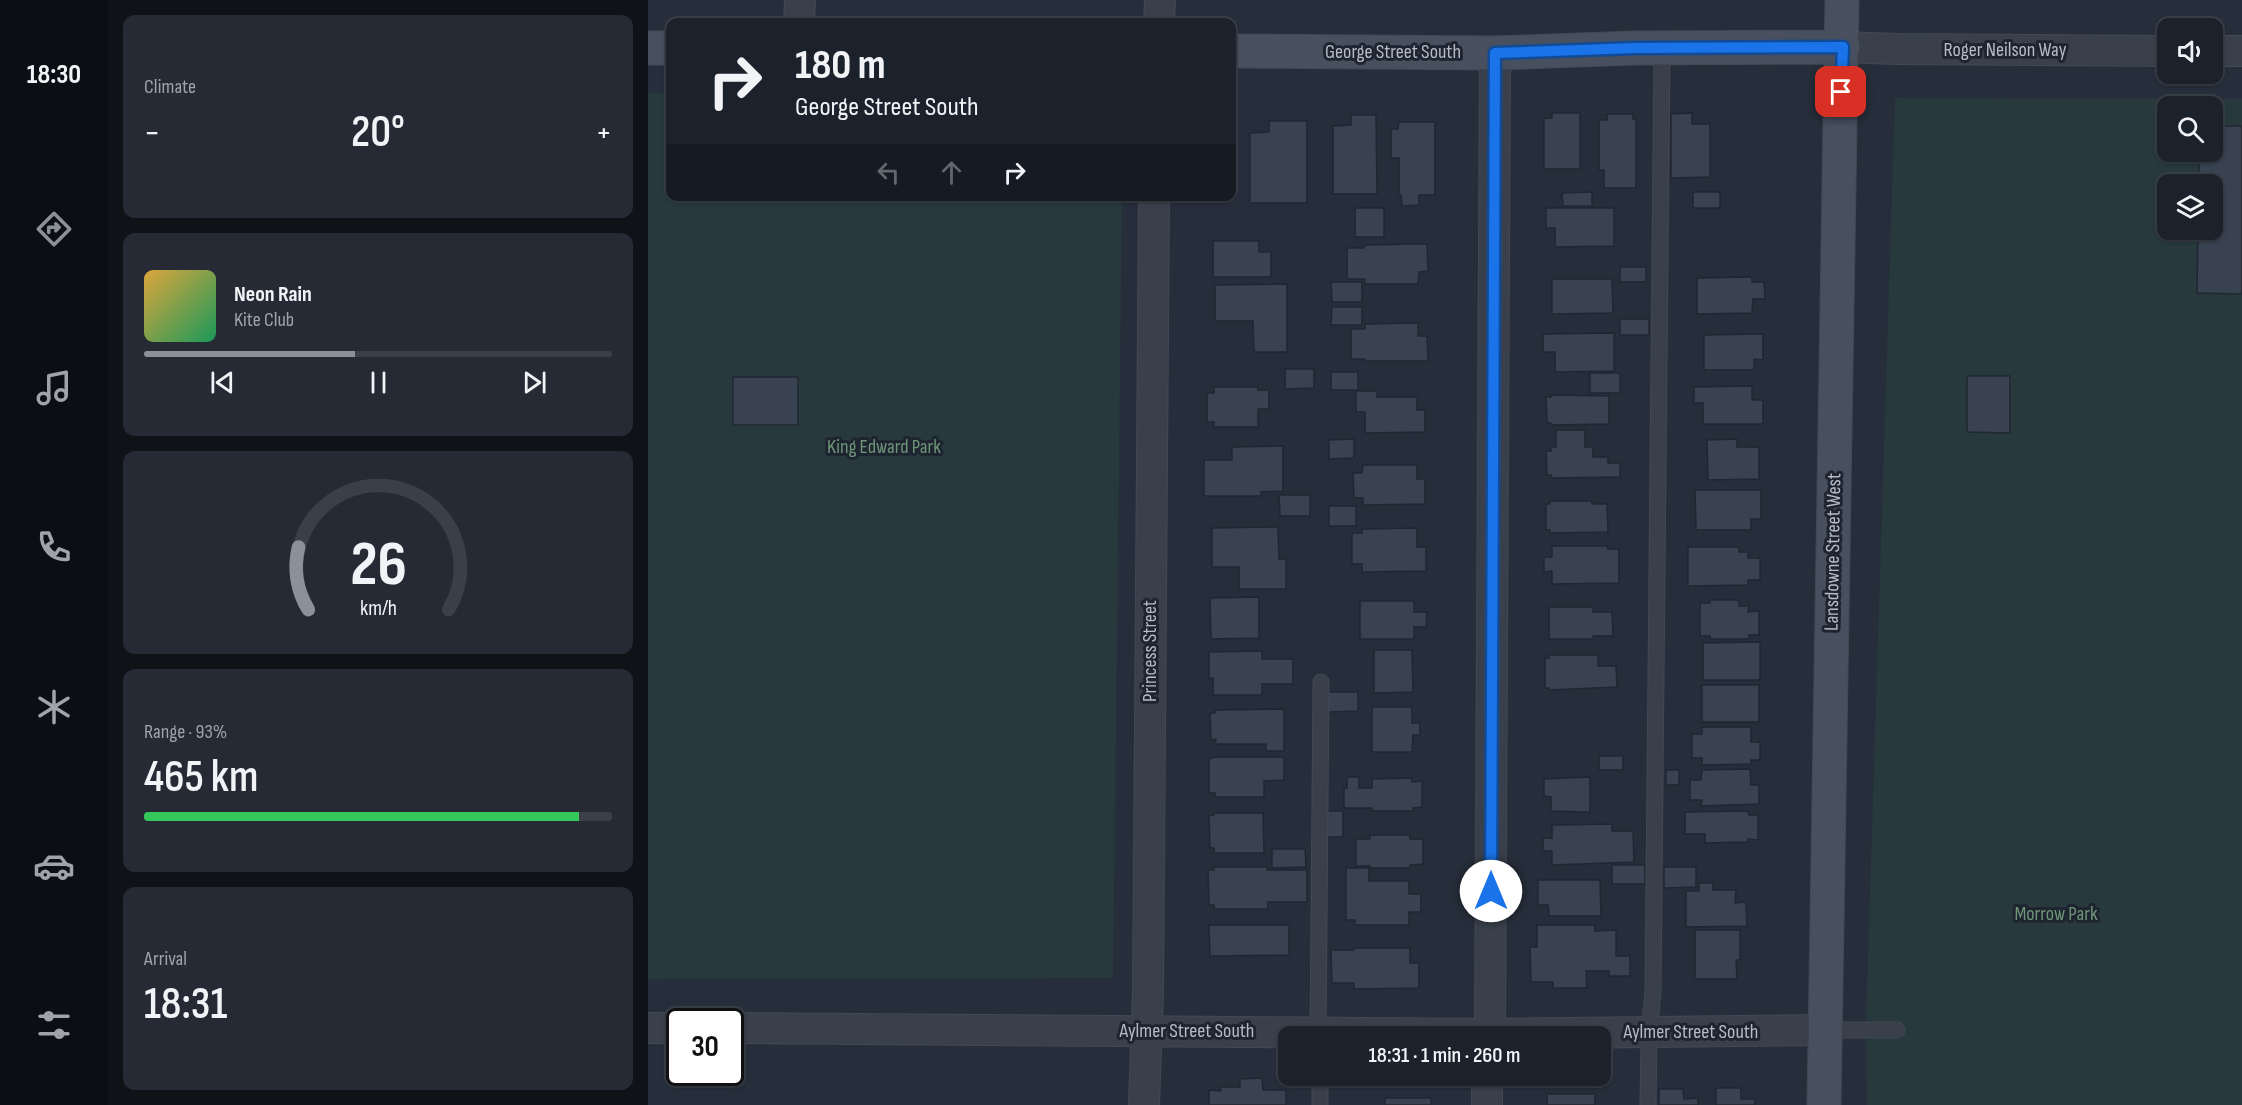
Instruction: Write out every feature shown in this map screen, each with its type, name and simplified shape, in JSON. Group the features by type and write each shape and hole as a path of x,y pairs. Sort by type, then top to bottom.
{"main road":[{"name":"Lansdowne Street West","path":"1824,1105 1842,0"},
{"name":"George Street South","path":"1236,51 1495,53 1662,48 1843,47"},
{"path":"648,48 666,48"}],"street":[{"path":"799,18 800,0"},
{"path":"1159,18 1160,0"},
{"name":"Roger Neilson Way","path":"1843,47 1897,50 2157,51"},
{"path":"2223,51 2242,51"},
{"path":"1490,1026 1495,53"},
{"name":"Princess Street","path":"1144,1105 1148,992 1154,201"},
{"path":"648,1028 666,1028"},
{"name":"Aylmer Street South","path":"744,1028 1278,1033"},
{"name":"Aylmer Street South","path":"1611,1033 1824,1030"},
{"path":"1487,1086 1487,1105"}],"lane":[{"path":"1648,1105 1648,1033 1653,991 1662,48"},
{"path":"1318,1026 1322,682"},
{"path":"1824,1030 1897,1030"},
{"path":"1320,1086 1320,1105"}],"green space":[{"name":"King Edward Park","path":"648,93 666,93 666,201 1122,201 1113,978 648,979"},
{"name":"Morrow Park","path":"1895,98 2157,99 2157,162 2223,162 2223,99 2242,99 2242,1105 1867,1105 1866,1022"}],"building":[{"path":"1552,113 1580,113 1580,169 1544,169 1544,118 1552,118"},
{"path":"1692,113 1692,124 1710,124 1710,177 1671,178 1671,114"},
{"path":"1607,114 1633,114 1633,119 1636,119 1636,188 1604,188 1604,170 1599,170 1599,120 1607,120"},
{"path":"1351,115 1376,115 1377,194 1333,194 1333,126 1351,125"},
{"path":"1269,121 1307,121 1307,203 1250,203 1250,133 1269,132"},
{"path":"1399,122 1435,122 1435,195 1419,195 1419,205 1402,206 1401,195 1399,195 1399,158 1391,158 1391,129 1398,129"},
{"path":"2223,126 2242,126 2242,294 2197,293 2198,240 2223,240 2223,174 2199,174 2199,162 2223,162"},
{"path":"1592,192 1592,206 1563,206 1562,193"},
{"path":"1693,192 1720,192 1720,208 1693,208"},
{"path":"1355,208 1384,208 1384,237 1355,237"},
{"path":"1546,208 1614,208 1614,246 1555,247 1555,228 1546,228"},
{"path":"1213,241 1259,241 1259,252 1271,252 1271,277 1213,277"},
{"path":"1427,244 1428,271 1419,272 1418,284 1365,284 1365,279 1347,279 1347,248 1364,248 1365,245"},
{"path":"1620,267 1646,267 1646,282 1620,282"},
{"path":"1752,277 1752,282 1764,282 1765,299 1753,299 1752,313 1697,314 1697,278"},
{"path":"1552,279 1612,279 1613,313 1552,314"},
{"path":"1331,282 1362,282 1362,302 1332,302"},
{"path":"1287,284 1287,352 1254,352 1253,321 1215,321 1215,285"},
{"path":"1332,307 1362,307 1362,325 1331,325"},
{"path":"1620,319 1649,319 1649,335 1620,335"},
{"path":"1418,323 1418,336 1427,336 1428,361 1351,359 1351,329 1365,329 1365,324"},
{"path":"1614,333 1614,371 1555,372 1555,352 1543,352 1543,334"},
{"path":"1763,334 1763,360 1754,359 1754,370 1704,370 1704,335"},
{"path":"1285,369 1314,369 1314,388 1285,389"},
{"path":"1331,372 1358,372 1358,390 1331,390"},
{"path":"1590,373 1620,373 1620,393 1590,393"},
{"path":"1967,376 2010,376 2010,433 1967,432"},
{"path":"733,377 798,377 798,425 733,425"},
{"path":"1752,386 1752,400 1763,400 1763,424 1703,424 1703,403 1694,403 1694,387"},
{"path":"1214,387 1258,387 1258,390 1269,390 1269,409 1258,409 1258,427 1214,427 1214,422 1207,422 1207,393 1214,393"},
{"path":"1356,391 1377,391 1377,397 1417,397 1417,410 1425,410 1425,432 1365,433 1365,412 1356,412"},
{"path":"1551,395 1609,396 1609,424 1551,425 1547,423 1546,397 1551,397"},
{"path":"1556,430 1585,430 1585,447 1593,447 1593,457 1608,457 1608,463 1620,463 1620,477 1551,478 1551,475 1547,475 1546,451 1551,451 1551,447 1556,447"},
{"path":"1354,439 1354,458 1329,459 1329,440"},
{"path":"1737,439 1737,447 1759,447 1759,479 1708,480 1707,440"},
{"path":"1283,446 1283,491 1261,492 1261,496 1204,496 1204,460 1232,460 1232,447"},
{"path":"1363,465 1417,465 1417,479 1425,479 1425,504 1363,505 1363,498 1354,498 1353,473 1362,473"},
{"path":"1695,490 1761,490 1761,519 1751,519 1751,530 1696,530"},
{"path":"1279,495 1310,495 1310,516 1280,516"},
{"path":"1550,501 1592,501 1592,504 1607,504 1608,532 1550,533 1550,530 1546,530 1546,504 1550,504"},
{"path":"1329,506 1356,506 1356,526 1329,526"},
{"path":"1278,527 1279,559 1286,559 1286,589 1239,589 1239,567 1212,567 1212,528"},
{"path":"1417,528 1417,547 1426,547 1426,571 1362,572 1362,564 1352,564 1352,533 1362,533 1362,529"},
{"path":"1552,546 1607,546 1608,549 1619,549 1619,583 1552,584 1552,571 1544,572 1544,557 1552,557"},
{"path":"1688,547 1739,547 1739,552 1748,552 1748,558 1760,558 1760,580 1748,580 1748,585 1688,586"},
{"path":"1259,597 1259,638 1211,639 1210,598"},
{"path":"1710,600 1739,600 1739,606 1749,606 1748,612 1759,611 1759,635 1749,635 1749,639 1710,639 1710,636 1700,636 1700,603 1710,603"},
{"path":"1360,601 1414,601 1414,612 1427,612 1426,627 1414,627 1414,639 1360,639"},
{"path":"1549,607 1593,607 1593,612 1612,612 1613,636 1593,636 1594,639 1549,639"},
{"path":"1760,642 1760,680 1703,680 1703,643"},
{"path":"1374,650 1412,650 1413,692 1374,693"},
{"path":"1262,651 1262,659 1293,659 1293,684 1262,684 1262,695 1213,695 1213,678 1209,679 1209,652"},
{"path":"1549,655 1598,655 1598,666 1616,666 1617,687 1549,690 1545,688 1545,658 1549,658"},
{"path":"1702,685 1759,685 1759,722 1702,722"},
{"path":"1327,692 1358,692 1358,711 1326,712"},
{"path":"1372,707 1412,707 1412,723 1420,723 1420,735 1413,735 1412,752 1372,752"},
{"path":"1284,709 1284,751 1266,751 1266,744 1215,744 1216,739 1211,740 1210,713 1215,713 1215,710"},
{"path":"1702,727 1751,727 1751,742 1760,742 1760,760 1751,760 1751,764 1702,765 1702,758 1692,758 1692,734 1702,734"},
{"path":"1599,756 1623,756 1623,770 1599,770"},
{"path":"1215,757 1284,757 1284,780 1264,781 1264,797 1215,797 1215,793 1209,793 1209,759"},
{"path":"1750,769 1751,785 1759,785 1759,804 1701,806 1702,800 1690,800 1690,780 1701,780 1702,770"},
{"path":"1666,770 1679,770 1679,785 1666,785"},
{"path":"1347,777 1359,777 1359,788 1372,788 1372,779 1412,778 1412,782 1422,781 1422,807 1413,808 1413,811 1344,808 1344,788 1347,788"},
{"path":"1590,777 1590,812 1551,811 1551,797 1544,796 1544,779"},
{"path":"1326,811 1343,811 1343,837 1326,837"},
{"path":"1748,811 1749,815 1758,815 1758,840 1705,843 1705,834 1685,834 1685,812"},
{"path":"1214,813 1263,813 1264,853 1214,853 1214,848 1210,848 1209,815 1214,815"},
{"path":"1612,824 1612,831 1633,831 1634,862 1552,865 1552,851 1543,851 1543,838 1552,838 1552,825"},
{"path":"1370,835 1410,835 1410,839 1423,839 1423,864 1410,865 1410,868 1356,866 1356,839 1370,839"},
{"path":"1272,849 1305,849 1306,867 1272,868"},
{"path":"1612,865 1645,865 1645,884 1612,884"},
{"path":"1214,867 1307,870 1307,902 1268,902 1268,909 1214,909 1214,905 1209,905 1208,870 1214,870"},
{"path":"1664,867 1696,867 1696,887 1664,888"},
{"path":"1346,868 1369,868 1369,881 1409,881 1409,894 1421,894 1421,912 1409,912 1409,925 1355,925 1355,920 1346,920"},
{"path":"1538,880 1600,880 1601,916 1549,916 1548,905 1538,905"},
{"path":"1699,883 1713,883 1713,890 1736,890 1735,903 1746,902 1747,926 1686,927 1686,891 1699,891"},
{"path":"1209,925 1289,925 1289,955 1210,956"},
{"path":"1537,925 1595,925 1595,931 1616,930 1616,956 1630,956 1630,976 1609,976 1609,971 1586,971 1587,988 1553,988 1553,982 1531,982 1530,947 1537,947"},
{"path":"1695,930 1740,930 1740,960 1736,960 1737,979 1695,979"},
{"path":"1354,948 1410,948 1410,963 1419,963 1419,988 1354,989 1354,983 1332,983 1331,950 1354,950"},
{"path":"1262,1078 1263,1090 1286,1090 1286,1105 1209,1105 1209,1090 1221,1091 1220,1087 1240,1087 1240,1079"},
{"path":"1716,1088 1741,1088 1741,1099 1755,1099 1755,1105 1716,1105"},
{"path":"1659,1089 1683,1089 1684,1099 1698,1098 1698,1105 1659,1105"},
{"path":"1547,1094 1595,1094 1595,1105 1547,1105"},
{"path":"1385,1098 1431,1098 1431,1105 1385,1105"}],"route":[{"path":"1491,891 1495,53 1635,48 1843,47 1841,92"}]}
